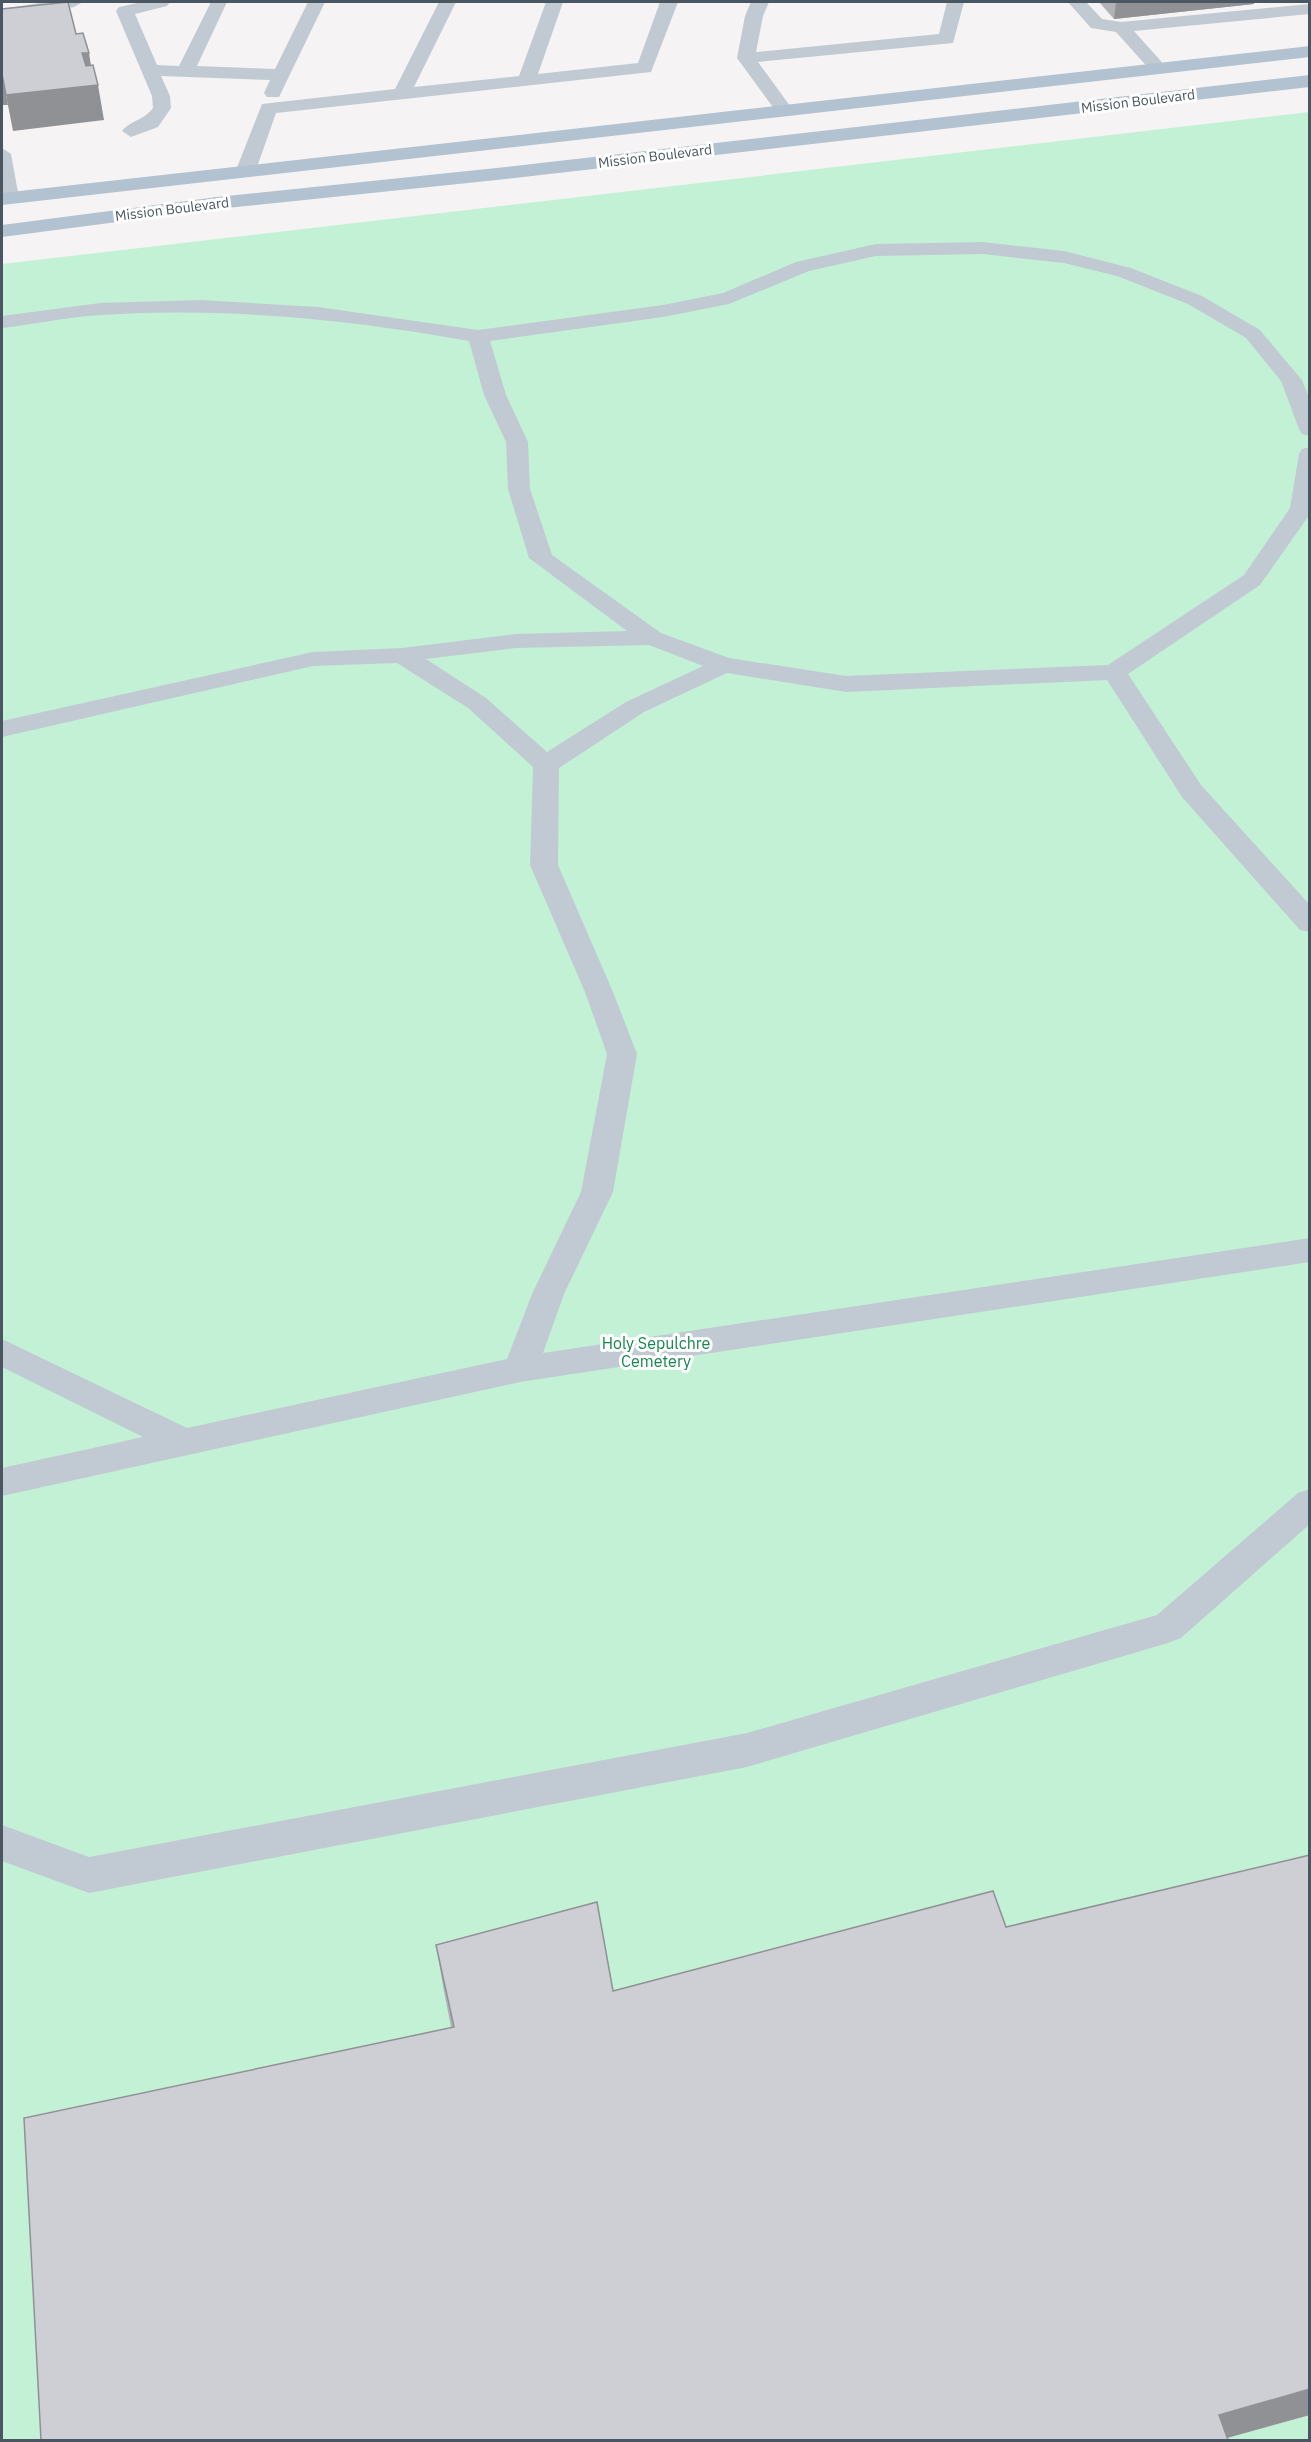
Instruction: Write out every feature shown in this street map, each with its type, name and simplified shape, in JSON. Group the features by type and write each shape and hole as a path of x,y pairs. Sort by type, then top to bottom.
{"main road":[{"name":"Mission Boulevard","path":"5,198 1310,51"},
{"name":"Mission Boulevard","path":"2,231 218,203 506,173 1310,81"},
{"path":"2,224 57,206 217,188 238,180 246,170"}],"lane":[{"path":"7,12 29,2"},
{"path":"7,12 74,2"},
{"path":"131,131 151,123 162,108 160,96 125,11 161,2"},
{"path":"185,72 219,2"},
{"path":"246,170 280,75 316,2"},
{"path":"402,94 447,2"},
{"path":"527,81 554,2"},
{"path":"268,108 645,68 669,2"},
{"path":"760,2 754,16 746,58 784,110"},
{"path":"746,58 947,39 956,2"},
{"path":"1077,2 1097,24 1121,27 1310,9"},
{"path":"1121,27 1158,68"},
{"path":"150,70 280,75"},
{"path":"2,154 5,198"},
{"path":"2,322 100,309 202,306 318,313 478,336 663,311 729,298 803,266 876,250 982,248 1064,257 1124,272 1195,300 1253,334 1290,380 1310,429"},
{"path":"478,336 495,395 517,442 519,489 541,558 652,638 724,665 846,684 1114,672 1252,580 1302,508 1310,454"},
{"path":"2,729 313,658 402,655 516,641 652,638"},
{"path":"402,655 477,703 546,765 544,865 599,992 622,1054 597,1192 548,1294 520,1369"},
{"path":"546,765 635,707 724,665"},
{"path":"1114,672 1191,790 1310,923"},
{"path":"2,1482 520,1369 1310,1250"},
{"path":"2,1352 186,1443"},
{"path":"2,1844 89,1875 747,1750 1168,1627 1310,1503"}],"green space":[{"name":"Holy Sepulchre Cemetery","path":"1309,112 1309,2440 2,2440 2,264"}],"building":[{"path":"68,2 76,34 83,33 89,53 82,53 86,66 93,65 98,85 6,95 2,74 2,9"},
{"path":"1310,1855 1310,2389 1219,2415 1228,2440 41,2440 24,2118 454,2027 436,1945 597,1902 613,1991 993,1891 1006,1927"}]}
